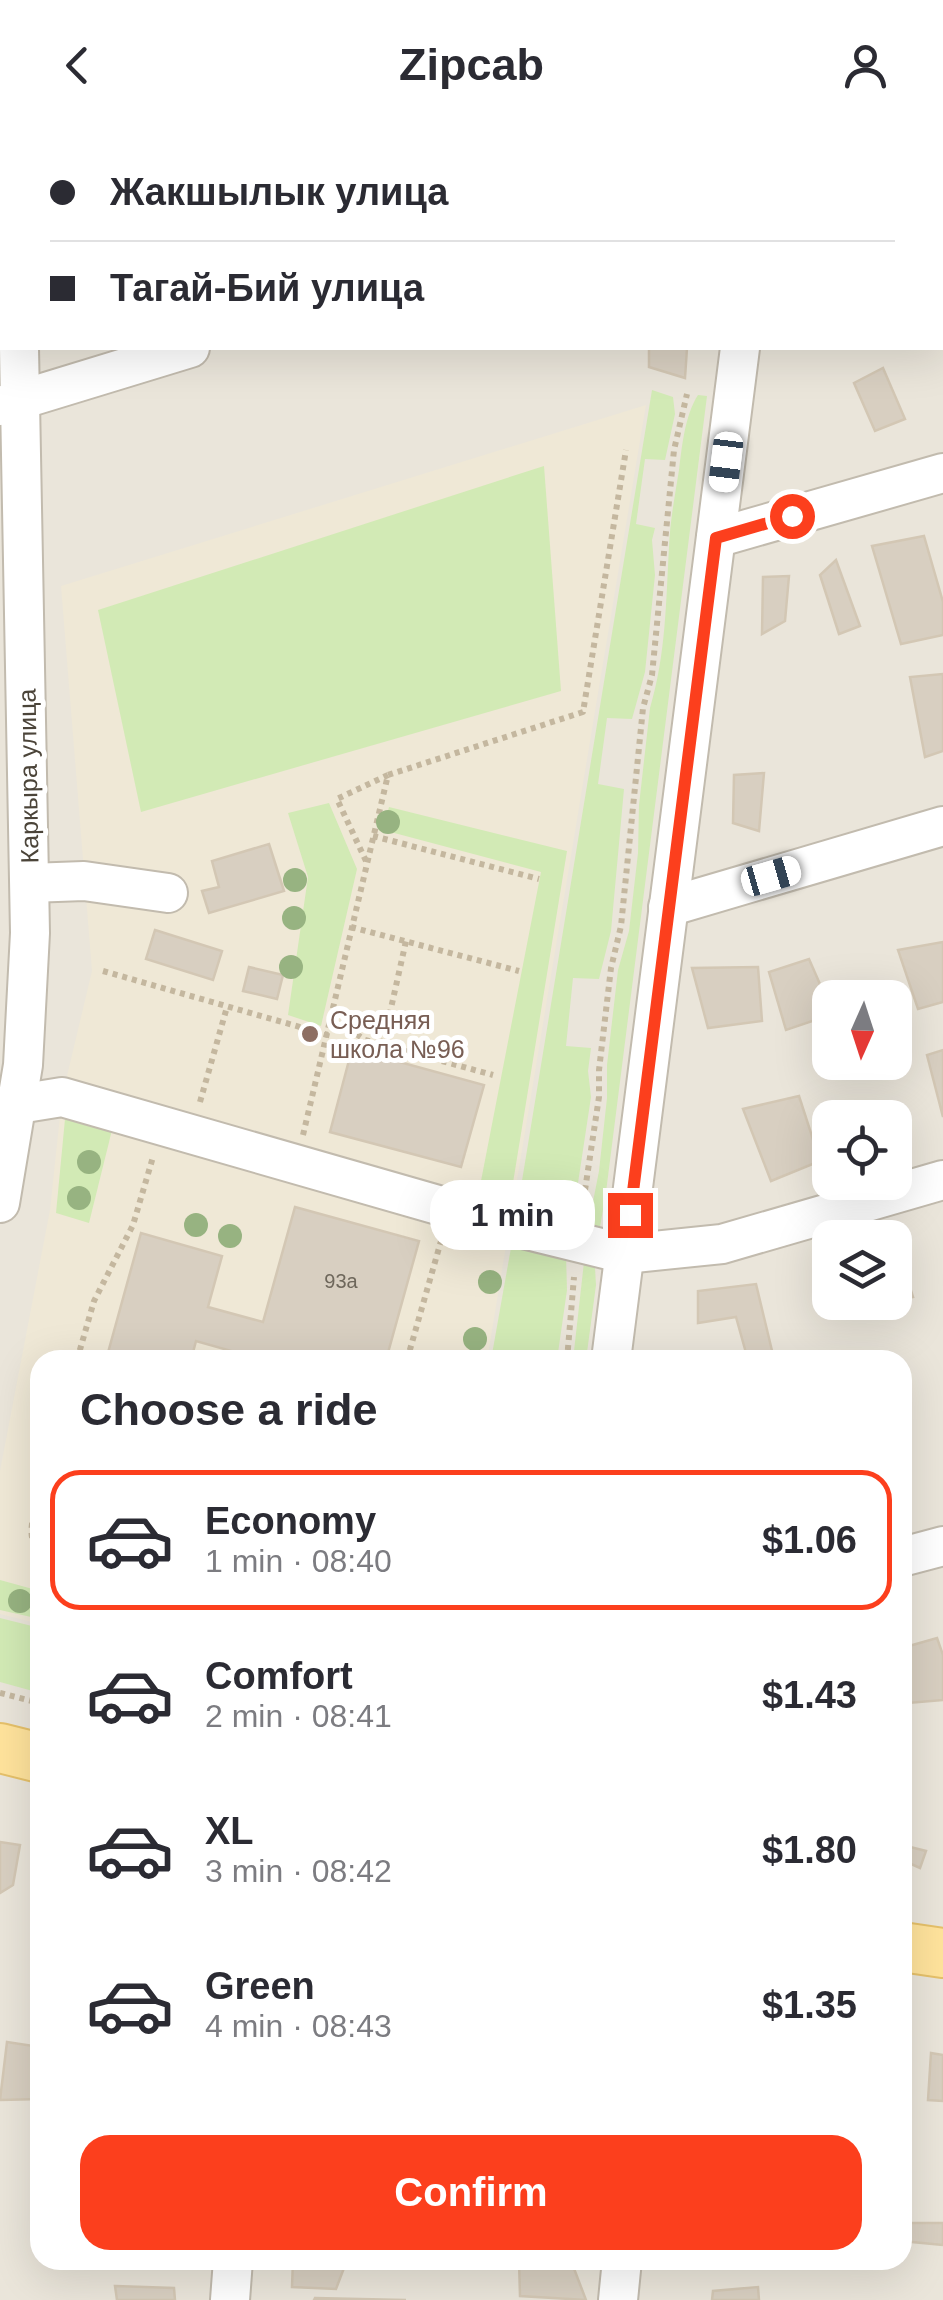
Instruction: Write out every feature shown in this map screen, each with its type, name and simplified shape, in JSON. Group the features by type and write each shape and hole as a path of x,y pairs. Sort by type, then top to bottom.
{"main road":[{"path":"0,1748 30,1756"},
{"path":"912,1948 943,1952"}],"street":[{"name":"Каркыра улица","path":"0,1202 9,1104 24,1046 30,882 14,755 9,403 20,350"},
{"path":"9,403 183,350"},
{"path":"612,1350 740,350"},
{"path":"716,538 943,473"},
{"path":"668,907 943,826"},
{"path":"30,882 84,881 168,893"},
{"path":"9,1104 62,1097 625,1254 722,1244 943,1180"},
{"path":"912,1554 943,1546"},
{"path":"230,2300 233,2270"},
{"path":"618,2300 621,2270"}],"path":[{"path":"568,1350 574,1242 587,1192 611,968 623,910 643,708 654,657 674,450 687,394"},
{"path":"367,862 337,799 388,774 583,712 626,450"},
{"path":"295,1164 388,774"},
{"path":"373,836 539,878"},
{"path":"351,927 519,971"},
{"path":"383,1044 406,941"},
{"path":"103,971 328,1035"},
{"path":"80,1350 94,1301 133,1225 156,1146 184,1154 227,1007"},
{"path":"332,1017 365,1040 493,1075"},
{"path":"410,1350 444,1229"},
{"path":"0,1693 30,1700"}],"shaded area":[{"path":"0,350 943,350 943,2300 0,2300"},
{"name":"Средняя школа №96","path":"646,405 489,1350 30,1350 30,1622 0,1614 0,1471 50,1210 62,1097 92,971 61,586"}],"green space":[{"path":"652,390 673,397 675,414 665,460 645,459 636,524 655,528 655,575 645,672 632,719 607,718 598,784 624,789 611,931 599,979 573,978 566,1046 591,1048 591,1097 573,1216 519,1199"},
{"path":"698,395 707,396 606,1192 600,1227 592,1229 589,1222 599,1171 618,970 629,931 650,708 662,648 672,518 685,431"},
{"path":"544,466 561,691 141,812 98,610"},
{"path":"329,803 357,869 321,1026 288,1015 308,877 288,813"},
{"path":"389,807 567,851 511,1195 480,1186 541,872 383,830"},
{"path":"65,1119 112,1130 89,1223 56,1213"},
{"path":"512,1242 566,1255 567,1290 558,1350 493,1350"},
{"path":"584,1262 595,1268 596,1285 587,1350 574,1350"},
{"path":"0,1580 30,1588 30,1617 0,1610"},
{"path":"0,1618 30,1626 30,1690 0,1682"}],"building":[{"path":"649,350 687,350 685,378 649,367"},
{"path":"883,368 905,419 875,431 854,383"},
{"path":"924,536 943,602 943,635 901,644 872,546"},
{"path":"836,560 860,626 839,634 820,575"},
{"path":"789,576 785,621 762,634 763,577"},
{"path":"943,674 943,751 925,757 910,677"},
{"path":"764,773 759,831 733,823 734,775"},
{"path":"269,844 284,891 209,913 202,891 219,887 212,861"},
{"path":"155,930 222,951 213,980 146,959"},
{"path":"943,942 943,1002 918,1009 912,980 908,980 898,950"},
{"path":"809,959 818,980 812,980 812,1021 786,1030 769,972"},
{"path":"249,967 283,975 277,999 243,991"},
{"path":"758,967 762,1021 708,1028 692,968"},
{"path":"352,1049 484,1085 461,1167 330,1132"},
{"path":"943,1050 943,1117 927,1055"},
{"path":"799,1096 812,1136 812,1164 771,1181 743,1109"},
{"path":"295,1207 419,1241 389,1350 228,1350 196,1341 194,1350 109,1350 141,1233 222,1256 208,1307 263,1322"},
{"path":"756,1284 772,1350 745,1350 736,1317 698,1323 698,1291"},
{"path":"937,1638 943,1655 943,1700 912,1703 912,1645"},
{"path":"0,1842 20,1845 13,1885 0,1893"},
{"path":"912,1848 926,1851 920,1868 912,1864"},
{"path":"7,2042 30,2045 30,2099 0,2100"},
{"path":"931,2053 943,2055 943,2101 928,2100"},
{"path":"912,2223 943,2223 943,2245 912,2242"},
{"path":"293,2270 343,2270 336,2289 292,2287"},
{"path":"519,2270 575,2270 586,2300 520,2296"},
{"path":"115,2286 174,2288 175,2300 117,2300"},
{"path":"758,2287 759,2300 712,2300 713,2291"},
{"path":"315,2298 406,2300 314,2300"}],"place":[{"name":"Средняя школа №96","path":"310,1034"}],"route":[{"path":"630,1215 716,538 792,516"}]}
